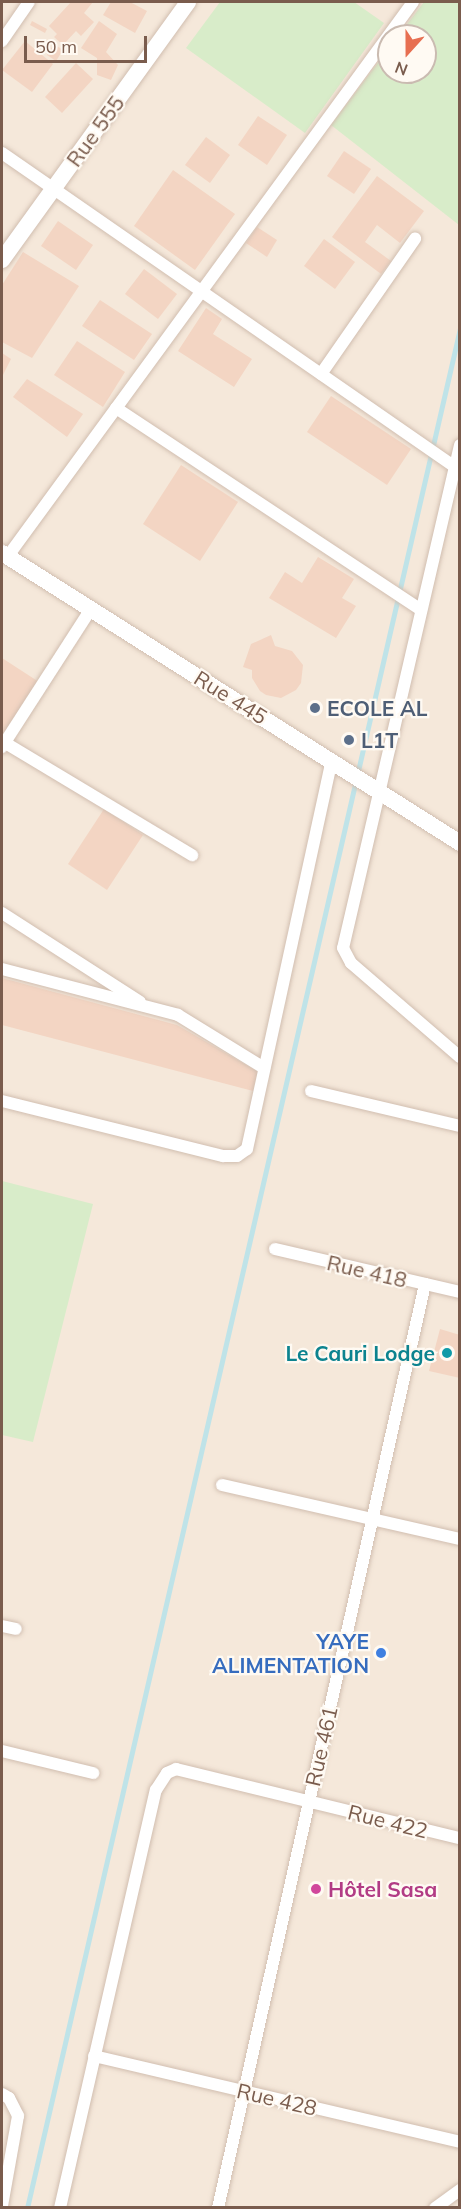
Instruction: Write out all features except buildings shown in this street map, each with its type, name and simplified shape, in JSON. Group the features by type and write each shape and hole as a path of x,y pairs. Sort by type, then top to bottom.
{"street":[{"path":"2,41 30,2"},
{"name":"Rue 555","path":"2,260 188,2"},
{"path":"4,555 116,408 413,2"},
{"path":"2,153 455,466"},
{"path":"321,374 415,240"},
{"path":"116,408 421,610"},
{"path":"459,445 455,466 455,493 373,786 343,948 351,963 459,1057"},
{"name":"Rue 445","path":"4,555 336,762 459,843"},
{"path":"91,609 3,743 192,855"},
{"path":"2,1101 223,1156 237,1156 247,1149 336,762"},
{"path":"2,913 148,1008"},
{"path":"2,969 178,1015 264,1068"},
{"path":"311,1091 459,1126"},
{"name":"Rue 418","path":"275,1249 459,1292"},
{"name":"Rue 461","path":"218,2208 425,1284"},
{"path":"222,1485 459,1539"},
{"path":"2,1626 16,1629"},
{"path":"2,1751 93,1773"},
{"name":"Rue 422","path":"94,2056 156,1790 167,1773 176,1769 459,1838"},
{"path":"60,2208 94,2056"},
{"name":"Rue 428","path":"94,2056 459,2142"},
{"path":"2,2094 9,2098 18,2116 2,2206"},
{"path":"435,2208 459,2190"}],"shaded area":[{"path":"2,2 459,2 459,2207 2,2207"}],"green space":[{"path":"220,2 354,2 384,23 377,24 377,33 305,133 186,48"},
{"path":"424,2 459,2 459,225 331,125 377,64 377,84 437,84 437,24 407,24"},
{"path":"2,1181 93,1204 33,1442 2,1435"}],"waterway":[{"path":"27,2208 460,328"}],"place":[{"name":"ECOLE AL","path":"315,708"},
{"name":"L1T","path":"349,740"},
{"name":"Le Cauri Lodge","path":"447,1353"},
{"name":"YAYE ALIMENTATION","path":"381,1653"},
{"name":"Hôtel Sasa","path":"316,1889"}]}
